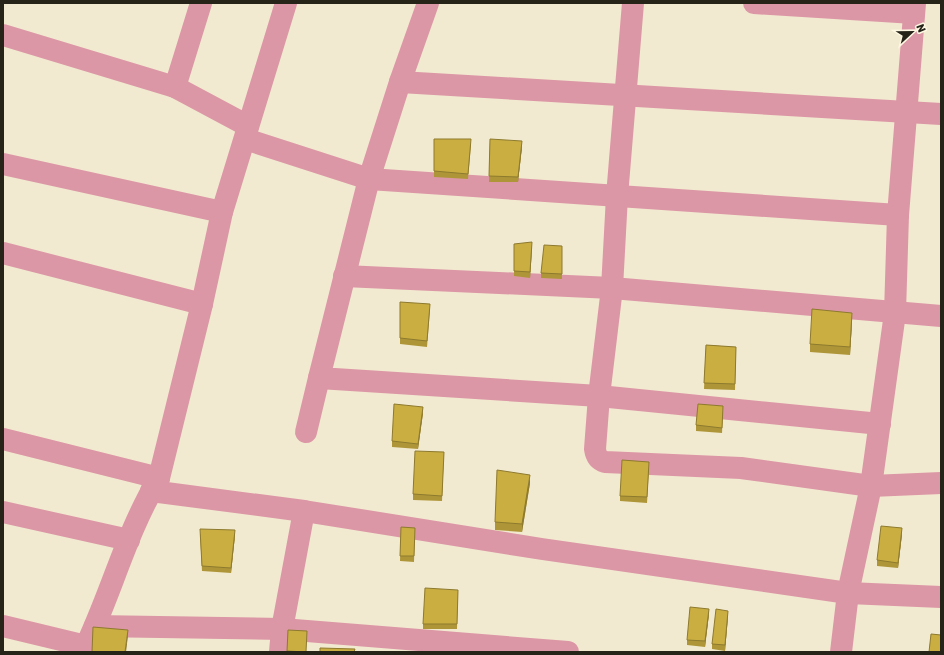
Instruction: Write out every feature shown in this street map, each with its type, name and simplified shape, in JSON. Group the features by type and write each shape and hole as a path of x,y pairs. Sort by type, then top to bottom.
{"street":[{"path":"176,87 201,3"},
{"path":"3,626 85,649 128,540 155,484 202,304 222,212 286,3"},
{"path":"306,432 369,179 400,82 428,3"},
{"path":"634,3 617,196 612,288 599,396 595,449 596,456 605,462 742,468 871,486 941,483"},
{"path":"754,3 914,8 898,215 895,313 871,486 848,593 841,652"},
{"path":"3,35 176,87 246,133 369,179 898,215"},
{"path":"400,82 941,114"},
{"path":"3,164 222,212"},
{"path":"3,253 202,304"},
{"path":"344,276 612,288 941,316"},
{"path":"319,378 599,396 880,424"},
{"path":"3,439 155,484 304,511 542,549 848,593 941,597"},
{"path":"280,652 282,629 304,511"},
{"path":"3,512 128,540"},
{"path":"95,626 282,629 568,652"}],"building":[{"path":"434,139 471,139 468,174 434,171"},
{"path":"490,139 522,141 518,177 489,176"},
{"path":"532,242 530,272 514,271 514,244"},
{"path":"544,245 562,246 562,274 541,273"},
{"path":"400,302 430,304 427,341 400,338"},
{"path":"812,309 852,313 850,347 810,344"},
{"path":"706,345 736,347 735,384 704,383"},
{"path":"394,404 423,407 418,444 392,441"},
{"path":"698,404 723,406 722,428 696,425"},
{"path":"415,451 444,452 442,496 413,494"},
{"path":"622,460 649,462 647,497 620,496"},
{"path":"497,470 530,475 522,524 495,522"},
{"path":"881,526 902,528 898,563 877,560"},
{"path":"401,527 415,528 414,556 400,556"},
{"path":"200,529 235,530 231,568 202,566"},
{"path":"425,588 458,590 457,624 423,624"},
{"path":"690,607 709,609 705,641 687,640"},
{"path":"716,609 728,611 725,645 712,644"},
{"path":"93,627 128,630 125,652 92,652"},
{"path":"288,630 307,631 306,652 287,651"},
{"path":"931,634 941,635 941,652 929,652"},
{"path":"320,648 355,649 354,652 320,652"}]}
